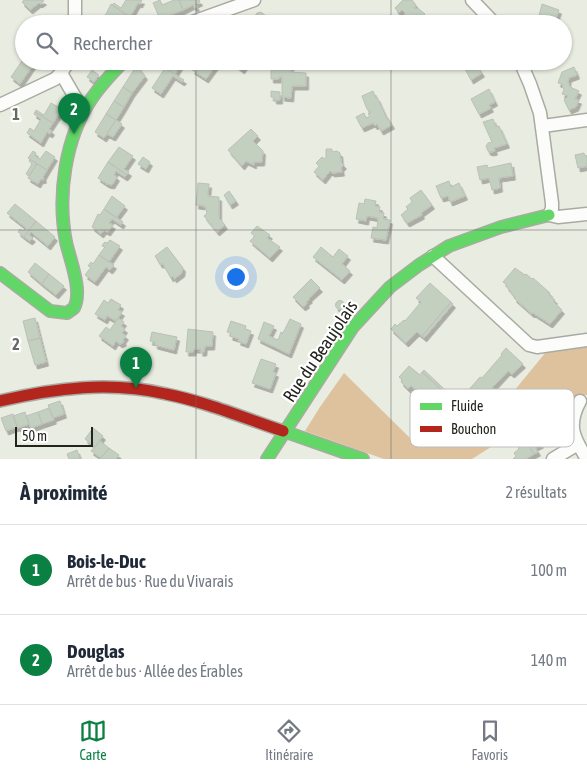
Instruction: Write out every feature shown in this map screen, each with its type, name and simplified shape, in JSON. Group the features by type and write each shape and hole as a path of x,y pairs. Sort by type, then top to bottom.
{"street":[{"path":"75,0 75,15"},
{"path":"212,15 254,0"},
{"path":"472,0 486,15"},
{"path":"0,105 49,82 63,70"},
{"path":"0,273 50,311 57,314 68,313 75,307 78,300 78,292 62,224 62,200 70,148 83,111 98,88 115,70"},
{"path":"524,70 535,96 543,126 553,207 548,215 558,217 587,214"},
{"path":"61,73 83,111"},
{"path":"543,126 587,120"},
{"name":"Rue du Beaujolais","path":"267,459 362,315 390,287 449,246 500,227 548,215"},
{"path":"432,256 530,345 537,347 587,340"},
{"path":"0,401 52,389 80,386 136,388 183,398 362,459"},
{"path":"574,414 580,401"},
{"path":"574,434 587,459"},
{"path":"574,446 578,444"},
{"path":"553,459 573,447"}],"shaded area":[{"path":"587,345 587,395 574,399 574,389 516,389 546,352"},
{"path":"344,373 410,438 410,447 491,447 472,459 384,459 305,431"}],"building":[{"path":"24,0 44,1 30,10 22,2"},
{"path":"126,0 142,0 131,15 127,15 112,5 114,3 121,8"},
{"path":"160,0 162,5 179,0 183,10 170,15 158,15 153,3"},
{"path":"179,0 199,0 200,2 195,4 197,7 194,8 193,5 183,10"},
{"path":"403,0 412,0 416,5 414,8 419,9 425,14 405,15 402,10 399,13 395,8"},
{"path":"111,4 127,15 106,15"},
{"path":"542,4 559,10 557,15 539,15"},
{"path":"261,12 265,15 256,15"},
{"path":"574,67 577,75 569,78 568,82 570,87 579,91 575,99 579,100 576,107 569,110 564,100 568,96 562,94 564,90 562,84 558,83 562,72 572,70"},
{"path":"16,70 30,70 20,84 11,77"},
{"path":"92,70 99,75 94,82 87,77"},
{"path":"134,70 141,70 145,76 132,93 123,87"},
{"path":"164,70 168,70 184,80 182,82 173,76 161,94 152,88"},
{"path":"168,70 177,70 175,74"},
{"path":"192,70 212,70 206,79"},
{"path":"271,70 291,70 291,72 306,73 306,86 292,86 291,98 282,97 282,77 271,79"},
{"path":"466,70 480,70 482,73 471,80"},
{"path":"123,87 132,93 124,107 114,101"},
{"path":"489,89 495,102 489,105 491,108 479,114 471,99"},
{"path":"271,91 280,92 280,100 274,100 274,97 271,97"},
{"path":"373,91 392,125 381,131 377,124 375,126 373,123 362,128 356,117 364,113 366,118 370,116 368,114 371,112 367,109 362,96"},
{"path":"114,101 124,107 116,120 106,114"},
{"path":"51,103 62,109 53,123 35,112 36,110 44,115"},
{"path":"35,112 53,123 49,129 52,131 50,134 47,132 41,143 27,133 30,128 34,131 41,119 34,114"},
{"path":"106,114 116,120 104,138 95,132"},
{"path":"493,119 496,127 499,126 507,144 494,148 495,151 491,152 488,151 486,146 492,142 483,122"},
{"path":"116,120 122,124 113,137 107,134"},
{"path":"251,129 258,136 253,141 263,151 262,162 254,162 254,165 246,161 242,166 228,150"},
{"path":"119,147 133,156 124,169 129,172 127,175 108,162"},
{"path":"326,149 332,149 332,152 337,151 340,153 341,162 344,165 341,168 342,172 332,173 330,171 323,180 314,172 319,166 316,163 322,157 325,159"},
{"path":"33,151 36,153 35,156 40,159 46,151 55,157 47,170 28,158"},
{"path":"584,153 585,156 587,155 587,166 578,168 575,155"},
{"path":"143,157 150,162 146,169 138,164"},
{"path":"30,159 37,164 29,176 26,174 32,164 29,161"},
{"path":"108,162 127,175 125,177 116,171 114,175 117,177 112,185 98,178"},
{"path":"511,163 513,176 499,178 500,188 492,190 489,178 480,180 477,167 487,165 488,168"},
{"path":"37,164 47,170 43,180 41,179 38,184 28,178"},
{"path":"449,181 451,187 459,183 465,196 450,202 448,196 441,198 436,186"},
{"path":"198,183 209,184 208,196 219,197 219,218 225,225 217,232 204,216 207,213 205,206 196,205"},
{"path":"421,190 432,205 421,213 422,215 407,223 401,215 412,202 410,198"},
{"path":"229,191 236,201 230,205 224,195"},
{"path":"112,196 125,206 116,218 104,209"},
{"path":"365,199 376,201 375,206 380,207 379,212 384,213 383,219 390,220 386,240 371,238 373,227 377,228 378,218 367,216 366,221 356,219 359,203 364,204"},
{"path":"15,204 36,221 24,237 18,232 20,229 23,231 26,228 7,213"},
{"path":"104,209 123,222 121,225 112,219 109,223 113,225 108,232 104,230 101,234 92,227 98,214 100,215"},
{"path":"36,221 55,237 48,246 31,232 29,235 33,238 30,241 24,237"},
{"path":"257,226 270,235 267,238 280,247 270,258 250,241 255,236 251,233"},
{"path":"110,240 120,246 109,262 99,255 105,247 102,246 103,244"},
{"path":"167,247 183,268 182,273 174,279 173,276 171,278 163,264 160,264 155,256"},
{"path":"321,247 333,257 339,249 348,256 342,264 350,271 342,280 313,257"},
{"path":"99,255 114,265 110,270 106,267 95,282 85,275 91,267 88,266 91,262 93,264"},
{"path":"35,263 49,274 42,284 28,272"},
{"path":"515,268 533,278 550,293 549,295 555,300 553,301 562,310 550,324 532,314 514,298 507,285 503,282"},
{"path":"49,274 64,286 56,295 42,284"},
{"path":"311,279 320,288 309,298 306,302 307,304 303,307 293,297"},
{"path":"430,283 451,302 422,336 417,332 406,343 391,329 395,324 397,326 405,321 421,302 416,298"},
{"path":"111,299 121,305 118,310 122,312 116,321 107,316 105,320 95,314 104,300 108,303"},
{"path":"340,300 345,305 340,310 335,305"},
{"path":"451,302 453,304 424,338 422,336"},
{"path":"35,318 40,338 28,341 23,321"},
{"path":"118,318 124,322 121,326 125,329 122,333 126,336 123,340 124,342 120,344 116,341 113,346 99,336 106,327 110,330"},
{"path":"290,319 301,324 289,354 258,339 264,322 274,326 269,336 278,340"},
{"path":"231,321 246,326 245,329 251,331 246,344 230,336 231,333 227,332"},
{"path":"188,329 213,332 212,346 205,346 204,352 200,352 201,349 194,349 193,352 186,352"},
{"path":"152,332 177,337 174,350 155,345 155,342 150,341"},
{"path":"40,338 46,362 35,365 28,341"},
{"path":"506,348 523,364 512,374 508,371 492,388 493,389 469,389 480,377 482,378"},
{"path":"261,359 276,364 273,372 276,373 270,389 252,383"},
{"path":"409,366 420,375 422,372 441,389 415,389 411,386 408,389 399,377"},
{"path":"424,370 444,389 441,389 422,372"},
{"path":"60,401 64,414 53,418 48,405"},
{"path":"49,408 54,420 42,424 38,412"},
{"path":"25,412 29,424 18,428 13,416"},
{"path":"38,412 42,424 31,428 26,416"},
{"path":"13,414 17,427 6,431 1,418"},
{"path":"93,428 103,436 95,447 85,439"},
{"path":"100,441 109,448 101,458 91,451"},
{"path":"530,447 535,447 538,452 534,454"},
{"path":"530,447 534,454 526,459 513,459 516,456 514,453 518,448"},
{"path":"109,448 119,455 116,459 102,459 101,458"},
{"path":"77,450 80,459 69,459 67,454"}],"traffic: fast":[{"path":"0,273 50,311 67,313 74,308 77,293 76,284 63,224 62,205 66,167 75,131 83,114 99,88 116,70"},
{"path":"267,459 353,327 390,287 419,265 449,246 501,227 549,215"},
{"path":"283,431 363,459"}],"traffic: jam":[{"path":"0,401 41,393 83,388 103,387 145,390 196,401 283,431"}],"place":[{"name":"Douglas","path":"74,134"},
{"name":"Bois-le-Duc","path":"136,388"}]}
